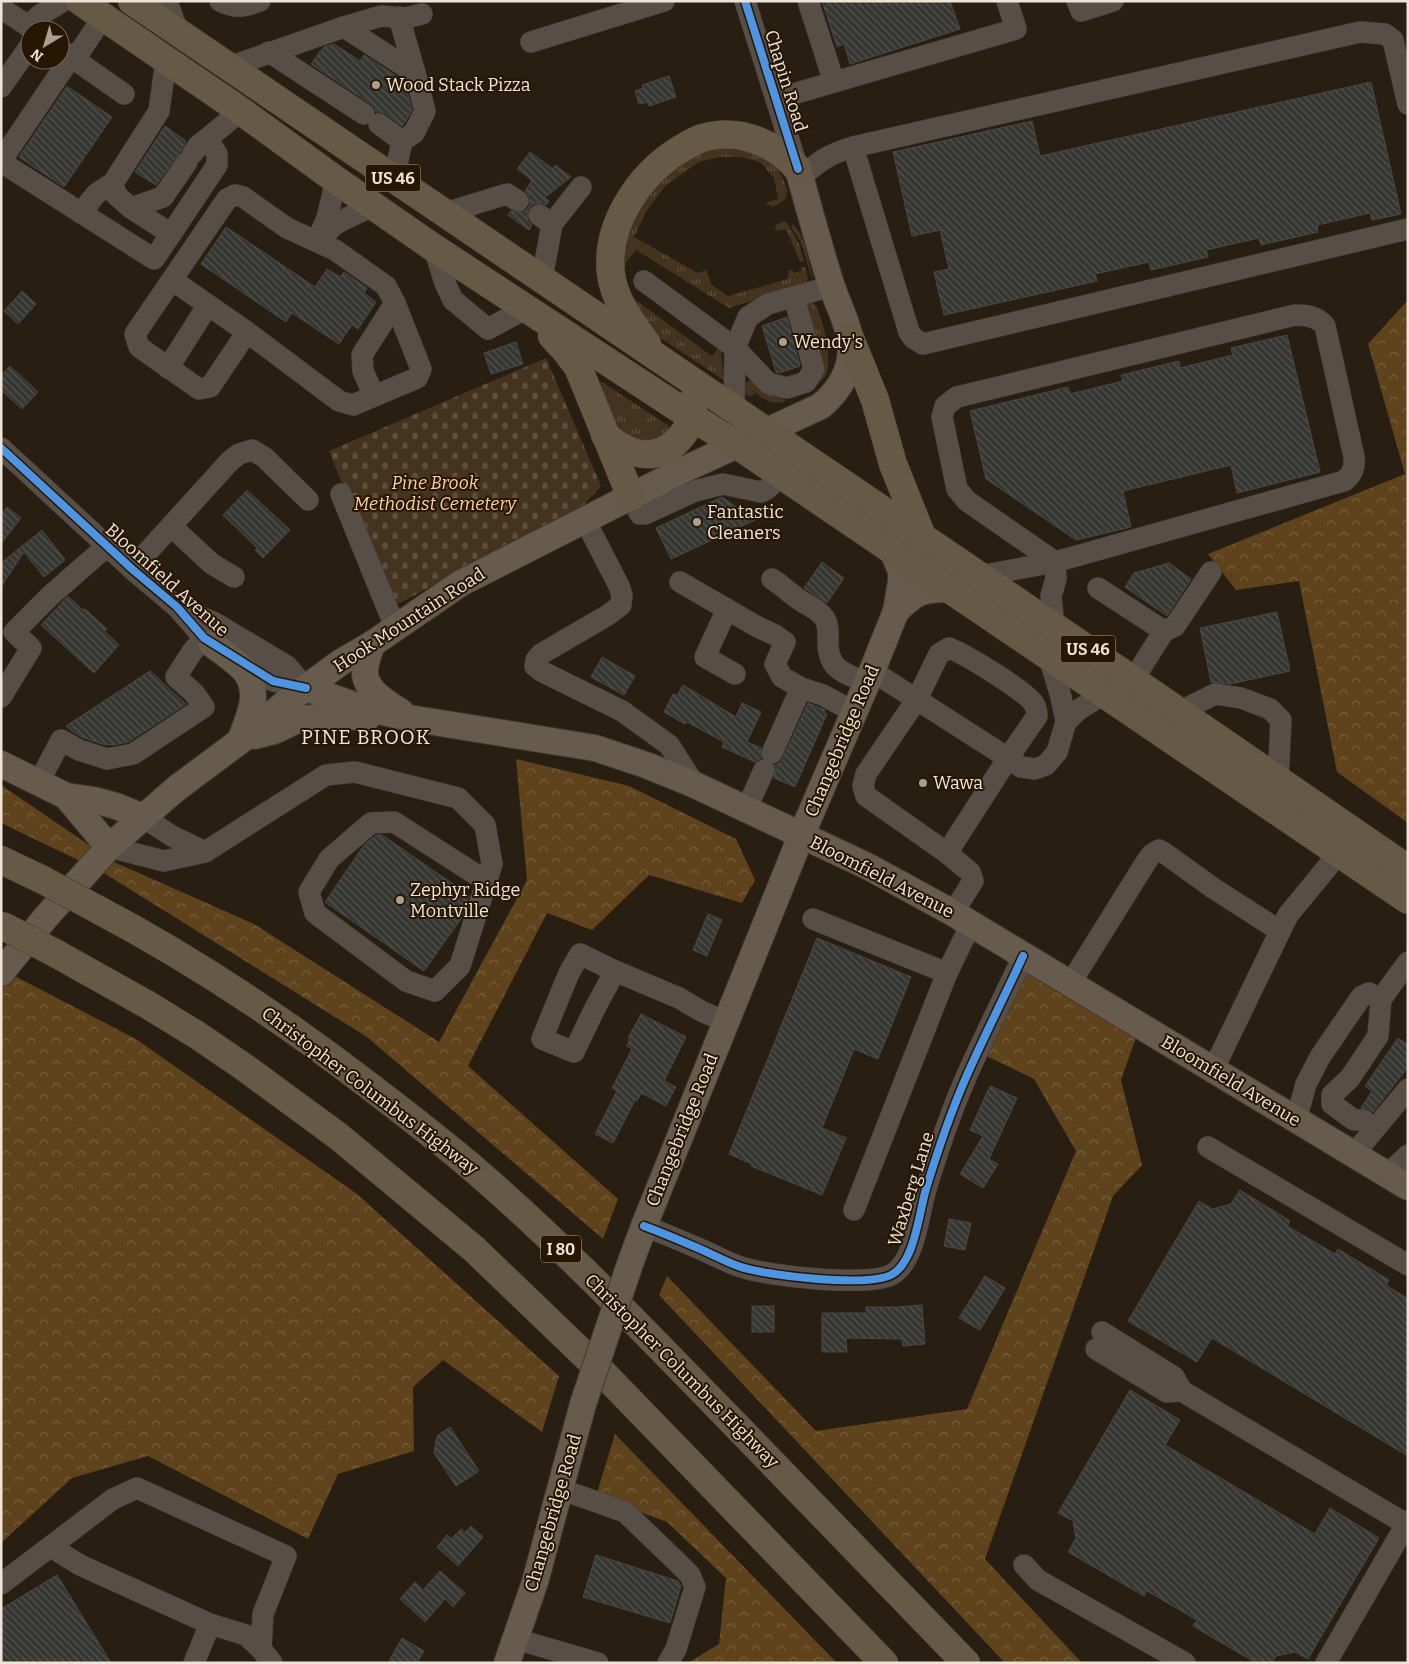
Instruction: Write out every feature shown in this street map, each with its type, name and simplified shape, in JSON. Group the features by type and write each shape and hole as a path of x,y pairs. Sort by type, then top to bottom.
{"highway":[{"name":"US 46","path":"80,1 241,111 372,206 434,248 782,475 1408,900"},
{"name":"US 46","path":"132,1 1054,626 1408,869"},
{"path":"654,355 618,300 610,272 610,251 619,220 641,184 667,159 693,142 710,136 724,135 742,136 762,142 780,152 799,173"},
{"path":"525,309 565,350 578,367 631,497"},
{"path":"850,338 875,400 894,464 923,538"},
{"path":"605,435 613,442 642,455 653,454 672,446 684,433 692,417 695,384"},
{"name":"Christopher Columbus Highway","path":"1,860 43,880 178,954 328,1054 423,1126 469,1165 557,1246 642,1330 966,1663"},
{"path":"2,926 148,1005 244,1067 338,1136 474,1249 600,1371 884,1663"}],"main road":[{"name":"Chapin Road","path":"799,173 832,286 850,338"},
{"name":"Hook Mountain Road","path":"1,973 46,917 109,847 177,788 306,688 341,662 372,644 461,583 681,471 821,406 840,387 847,373 850,338"},
{"name":"Changebridge Road","path":"507,1663 535,1582 583,1404 644,1226 801,836 870,677 896,611 901,571 893,552"},
{"name":"Changebridge Road","path":"896,611 915,594 924,590 949,590"},
{"path":"208,641 244,671 250,680 253,690 252,711 240,741"},
{"path":"372,644 365,676 370,687 378,697 410,718"},
{"name":"Bloomfield Avenue","path":"306,688 357,706 410,718 596,748 646,765 695,785 869,867 962,919 1398,1181"},
{"path":"240,741 274,731 297,720 327,716 410,718"},
{"path":"1,764 66,796 94,800 116,806 143,817"},
{"path":"66,796 109,847"}],"street":[{"path":"33,20 36,1"},
{"path":"38,20 40,15 64,1"},
{"path":"167,1 178,32"},
{"path":"220,1 231,6 245,6 260,1"},
{"path":"531,42 664,1"},
{"name":"Chapin Road","path":"745,1 799,173"},
{"path":"808,1 834,82"},
{"path":"776,99 1016,29 1007,1"},
{"path":"1077,1 1081,12 1113,1"},
{"path":"1,8 20,24"},
{"path":"229,67 381,16 406,18 422,14"},
{"path":"70,52 81,50 103,17"},
{"path":"394,178 402,141 414,132 425,111 399,17"},
{"path":"344,27 415,73"},
{"path":"799,173 826,157 853,147 1360,32 1385,34 1393,40 1408,104"},
{"path":"269,52 372,119 402,141"},
{"path":"1,87 20,53"},
{"path":"70,56 124,94"},
{"path":"81,212 96,194 113,183 159,111 166,60"},
{"path":"56,70 1,161 154,259 217,165 217,154 209,142 212,135"},
{"path":"131,208 163,198 198,146 241,111"},
{"path":"853,147 910,332 913,338 923,344 1408,229"},
{"path":"317,242 327,218 336,180"},
{"path":"113,183 116,194 131,208 171,234"},
{"path":"542,279 546,220 581,186"},
{"path":"445,213 507,194 518,201"},
{"path":"172,280 247,332 339,401 353,405 417,378 421,369 395,303 386,286 335,250 287,228 243,198 235,196 227,200 172,280 135,334 139,348 199,389 210,386 247,332"},
{"path":"317,242 337,223 372,206"},
{"path":"434,248 445,284 453,300 488,329 525,309"},
{"path":"644,281 735,348 768,384 786,388 806,382 814,369 794,297"},
{"path":"734,410 735,348 748,318 768,304 832,286"},
{"path":"374,396 363,371 362,355 395,303"},
{"path":"168,368 208,305"},
{"path":"979,576 1054,562 1340,483 1351,476 1354,457 1322,322 1312,317 1295,315 957,397 946,406 942,411 942,417 957,489 962,496 1054,562 1056,579 1051,596 1054,626"},
{"name":"Bloomfield Avenue","path":"1,448 176,607 208,641 273,681 306,688"},
{"path":"132,569 230,461 239,454 252,450 264,457 308,500"},
{"path":"631,497 640,514 645,514 695,491 722,484 761,492 782,475"},
{"path":"341,494 395,627"},
{"path":"585,520 619,586 622,595 621,605 608,615 541,654 534,666 540,671 622,711 669,745 695,785"},
{"path":"171,526 212,564 234,577"},
{"path":"1,697 31,648 14,632 107,546"},
{"path":"1133,680 1164,631 1175,626 1211,572"},
{"path":"772,579 818,611 825,619 831,662 837,668 870,677 917,699 1021,767 1035,769 1046,765 1057,752 1066,722 1050,657"},
{"path":"680,582 785,642 775,664 782,677 801,688 823,695 854,712"},
{"path":"1098,588 1164,631"},
{"name":"Bloomfield Avenue","path":"176,607 215,623 287,666 306,688"},
{"path":"727,609 706,657 735,674"},
{"path":"39,782 61,740 79,750 107,759 133,754 204,707 194,693 176,677 192,652 208,641"},
{"path":"854,1210 947,973 973,882 970,872 947,852 866,796 863,786 866,774 917,699 939,654 949,648 961,653 1000,678 1035,705 1037,716 947,852"},
{"path":"746,810 801,688"},
{"path":"1066,722 1078,710 1104,694"},
{"path":"1179,712 1215,694 1241,698 1270,709 1281,720 1278,780"},
{"path":"109,847 164,861 205,852 326,775 355,772 458,798 485,825 492,864 460,966 435,991 406,982 315,913 309,892 329,859 372,824 394,822 486,881"},
{"path":"143,817 172,836 205,852"},
{"path":"1070,984 1146,862 1152,854 1159,850 1213,888 1280,931"},
{"path":"1212,1070 1288,915 1339,853"},
{"path":"813,919 947,973"},
{"name":"Waxberg Lane","path":"644,1226 739,1266 772,1273 827,1280 857,1280 881,1278 891,1275 900,1269 913,1240 923,1198 964,1082 1024,956"},
{"path":"1372,1119 1354,1120 1332,1104 1332,1095 1350,1078 1378,1036 1381,999 1408,962"},
{"path":"615,972 679,998 701,1011 726,1022"},
{"path":"1296,1120 1306,1084 1320,1057 1359,1000 1369,993 1381,999"},
{"path":"1354,1154 1372,1119 1408,1089"},
{"path":"1208,1147 1408,1265"},
{"path":"1398,1181 1408,1155"},
{"path":"1099,1341 1167,1392 1182,1391 1407,1522 1326,1663"},
{"path":"1,1584 114,1498 137,1488 286,1556 263,1614 266,1656"},
{"path":"560,1489 624,1512 690,1575 695,1587 676,1649 668,1663"},
{"path":"51,1547 80,1565 210,1624 246,1635 266,1656"},
{"path":"1024,1565 1038,1580 1185,1663"},
{"path":"194,1663 210,1624"},
{"path":"516,1638 598,1663"}],"green space":[{"path":"742,145 776,166 787,190 786,198 782,202 773,207 765,203 778,199 774,178 760,162 741,157 719,157 699,162 666,185 647,210 634,237 698,273 706,270 712,285 728,296 788,279 789,271 793,270 793,273 802,271 801,267 805,267 808,279 806,283 729,308 636,250 627,261 625,267 627,281 634,299 712,356 721,345 723,347 721,355 725,381 644,327 635,316 619,257 627,229 653,182 702,149"},
{"path":"784,221 799,244 804,261 800,262 786,229 775,231 776,225"},
{"path":"793,224 804,242 812,279 801,242 791,227"},
{"path":"1408,300 1408,823 1337,772 1299,581 1236,590 1208,554 1405,474 1368,344"},
{"path":"811,301 823,324 828,359 828,368 825,376 818,383 815,379 803,304"},
{"name":"Pine Brook Methodist Cemetery","path":"546,358 601,486 581,508 392,607 329,451"},
{"path":"750,380 755,380 786,401 773,403 755,393 750,397 745,393 744,384"},
{"path":"602,382 674,429 652,444 618,434 597,384"},
{"path":"516,759 629,786 736,839 755,880 742,903 649,875 592,930 547,913 468,1066 618,1199 603,1239 367,1037 99,870 1,823 1,785 114,862 254,924 439,1042 527,880"},
{"path":"1021,953 1140,1026 1121,1080 1142,1165 1113,1196 985,1559 1082,1663 1005,1663 659,1295 667,1276 816,1431 967,1409 1076,1151 1034,1079 974,1050"},
{"path":"3,970 136,1039 357,1194 559,1376 542,1432 443,1360 413,1387 414,1451 338,1474 308,1539 148,1456 72,1478 1,1543 1,972"},
{"path":"615,1434 837,1663 688,1663 719,1644 726,1578 667,1522 596,1496"}],"building":[{"path":"822,1 950,1 960,29 850,64 844,44 837,47"},
{"name":"Wood Stack Pizza","path":"334,44 360,61 364,55 404,81 412,110 402,126 386,114 376,112 371,104 311,64 324,47"},
{"path":"669,76 676,97 649,106 647,102 639,104 635,91 643,88 642,85"},
{"path":"1371,82 1401,214 1372,220 1370,213 1317,225 1318,232 1261,245 1259,238 1206,250 1208,257 1151,270 1149,262 1095,274 1097,281 944,315 934,272 949,269 940,230 912,236 893,152 1032,121 1040,156"},
{"path":"67,86 112,117 64,187 19,157"},
{"path":"165,126 186,141 181,151 156,185 135,172"},
{"path":"530,152 553,169 555,165 571,177 544,198 549,201 546,205 540,203 533,204 529,208 527,214 528,221 532,225 529,230 508,215 511,211 524,212 529,207 529,196 525,191 532,180 517,169"},
{"path":"226,227 315,287 327,269 340,277 344,272 367,288 364,293 376,302 358,329 352,325 339,344 292,313 286,322 201,264"},
{"path":"22,291 36,304 18,324 4,311"},
{"path":"787,317 800,366 779,373 776,372 762,326"},
{"path":"1287,335 1320,472 1237,493 1231,465 1123,491 1131,527 1076,540 986,479 970,411 1068,387 1070,394 1123,381 1121,375 1179,361 1180,368 1233,355 1231,348"},
{"path":"516,342 523,364 491,374 484,353"},
{"path":"10,366 38,392 22,409 1,390 1,376"},
{"path":"247,490 290,530 263,558 255,550 257,548 223,515"},
{"path":"722,497 755,520 671,559 656,528"},
{"path":"7,507 21,518 1,544 1,514"},
{"path":"42,530 65,560 44,577 24,552 1,587 1,563"},
{"path":"822,562 844,578 827,603 804,588"},
{"path":"1169,563 1191,579 1167,616 1125,587 1134,573"},
{"path":"68,596 107,629 104,631 119,645 94,673 41,625"},
{"path":"1277,612 1290,671 1230,684 1211,682 1200,628"},
{"path":"602,657 635,676 624,695 591,677"},
{"path":"150,671 186,704 128,742 114,745 102,744 84,738 66,726"},
{"path":"683,685 736,717 742,703 761,712 747,742 761,748 761,758 755,762 722,747 724,742 664,712 673,694 677,696"},
{"path":"808,703 825,710 824,713 827,714 795,787 774,778 775,765 780,763 783,758"},
{"name":"Zephyr Ridge Montville","path":"376,835 382,835 469,895 463,916 424,971 325,902 364,845"},
{"path":"708,914 722,920 707,956 693,950"},
{"path":"817,938 911,977 878,1059 854,1049 822,1128 846,1138 822,1195 751,1166 752,1164 729,1154"},
{"path":"641,1014 686,1037 664,1081 676,1087 666,1106 641,1093 637,1101 635,1100 613,1143 595,1134 617,1091 612,1088 632,1049 627,1046 630,1039 628,1038"},
{"path":"1398,1038 1408,1045 1408,1067 1373,1112 1370,1109 1361,1108 1372,1091 1365,1086"},
{"path":"990,1086 1017,1098 989,1159 998,1164 983,1188 960,1174 983,1136 970,1130"},
{"path":"1240,1190 1290,1221 1287,1226 1335,1254 1338,1249 1389,1280 1386,1285 1408,1299 1408,1456 1212,1338 1197,1362 1128,1321 1199,1201 1212,1209 1231,1204"},
{"path":"949,1219 971,1223 965,1250 944,1246"},
{"path":"985,1276 1005,1288 980,1330 959,1318"},
{"path":"922,1305 925,1344 903,1346 902,1339 846,1338 847,1352 822,1352 822,1313 866,1313 866,1307"},
{"path":"752,1306 774,1306 774,1332 752,1332"},
{"path":"1130,1390 1180,1420 1165,1445 1315,1534 1330,1508 1379,1538 1308,1659 1295,1652 1276,1656 1272,1663 1256,1663 1193,1626 1197,1620 1147,1591 1144,1596 1068,1552 1076,1538 1073,1521 1058,1513"},
{"path":"450,1427 479,1471 456,1486 434,1453 437,1436"},
{"path":"471,1526 483,1537 458,1566 437,1547 447,1535 451,1539 461,1529 465,1532"},
{"path":"596,1555 678,1581 681,1586 670,1623 583,1597"},
{"path":"440,1571 465,1593 453,1607 445,1599 425,1622 400,1599 415,1582 423,1590"},
{"path":"57,1575 111,1663 1,1663 1,1609"},
{"path":"402,1638 424,1651 417,1663 388,1663"}],"cycle path":[{"path":"745,1 798,169"},
{"path":"1,448 132,569 177,607 204,638 273,681 306,688"},
{"path":"644,1226 699,1248 732,1264 751,1270 815,1279 839,1280 860,1280 891,1275 906,1260 911,1249 926,1189 953,1108 1023,956"}],"place":[{"name":"Wood Stack Pizza","path":"376,85"},
{"name":"Wendy's","path":"783,342"},
{"name":"Fantastic Cleaners","path":"697,522"},
{"name":"Wawa","path":"923,783"},
{"name":"Zephyr Ridge Montville","path":"400,900"}],"district":[{"name":"PINE BROOK","path":"366,737"}]}
